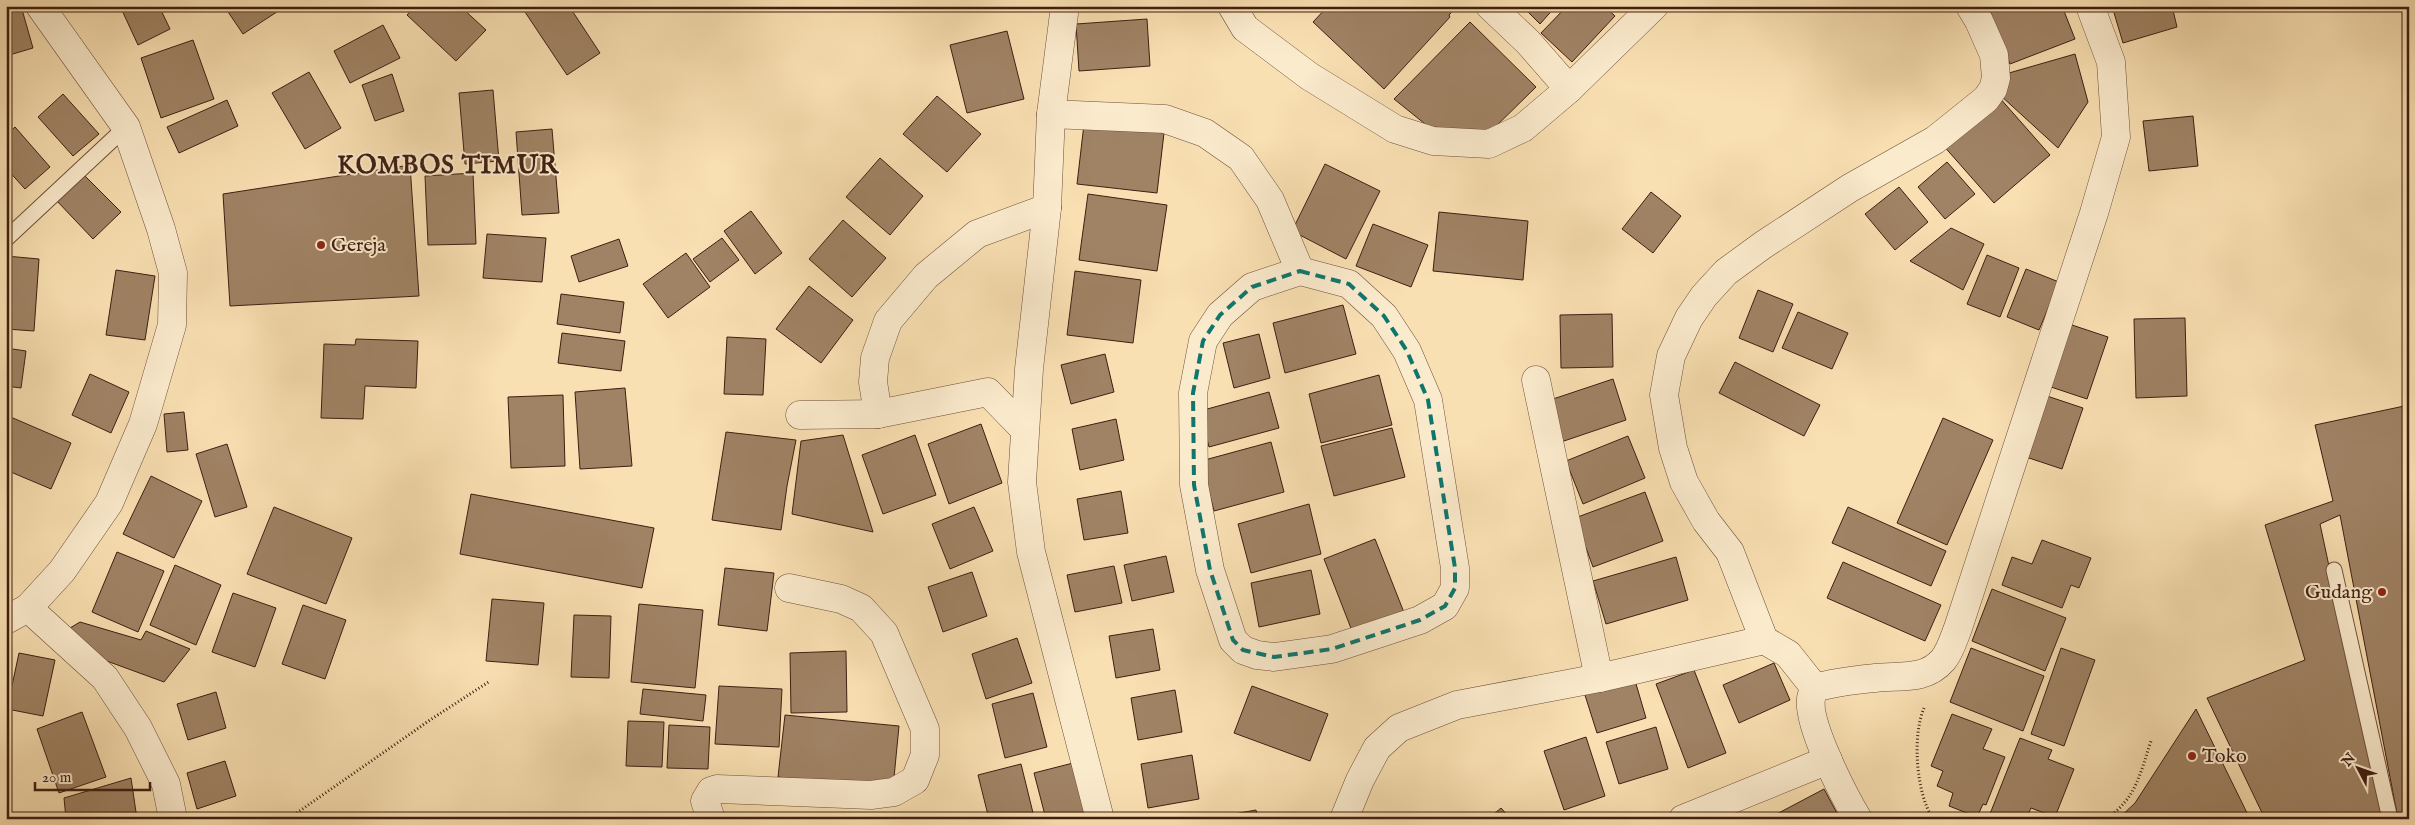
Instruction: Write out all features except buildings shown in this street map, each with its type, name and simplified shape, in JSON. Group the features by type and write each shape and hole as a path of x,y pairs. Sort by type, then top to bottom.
{"street":[{"path":"40,6 126,127 161,229 173,273 172,326 143,424 109,504 62,571 17,614 105,678 138,728 166,784 173,819"},
{"path":"1065,6 1051,114 1047,208 1024,429 1022,482 1031,552 1100,819"},
{"path":"1232,6 1245,28 1308,76 1395,129 1433,141 1489,144 1523,128 1569,89 1654,6"},
{"path":"1490,6 1528,42 1569,89"},
{"path":"1815,688 1788,654 1764,640 1730,552 1706,521 1684,482 1673,448 1664,395 1670,356 1689,318 1704,296 1726,272 1763,245 1850,188 1935,140 1986,99 1993,89 1996,78 1994,55 1970,6"},
{"path":"1815,688 1832,682 1918,675 1930,671 1944,659 1958,628 2094,213 2116,137 2112,62 2090,6"},
{"path":"1051,114 1165,119 1205,133 1241,158 1270,200 1300,271"},
{"path":"878,414 873,382 875,358 888,321 926,276 977,234 1047,208"},
{"path":"1300,271 1349,284 1384,316 1407,351 1428,400 1455,568 1455,588 1445,606 1420,620 1332,649 1274,657 1257,655 1243,650 1233,640 1210,570 1194,485 1193,393 1203,341 1220,315 1252,287 1300,271"},
{"path":"1536,380 1599,678"},
{"path":"800,415 878,414 988,392 1024,429"},
{"path":"712,819 705,801 711,791 717,789 871,795 894,792 915,780 924,755 925,729 884,633 861,608 841,599 789,588"},
{"path":"1344,819 1360,780 1377,748 1399,728 1457,705 1599,678 1764,640"},
{"path":"1815,688 1811,699 1812,713 1836,781 1858,819"},
{"path":"1683,819 1828,760"}],"lane":[{"path":"6,239 126,127"},
{"path":"2334,570 2390,819"}],"path":[{"path":"1933,819 1927,810 1918,769 1918,720 1944,659"},
{"path":"288,819 430,720 490,682"},
{"path":"2106,819 2116,812 2134,791 2151,741"}],"highlighted area":[{"path":"1300,271 1349,284 1384,316 1407,351 1428,400 1455,568 1455,588 1445,606 1420,620 1332,649 1274,657 1243,650 1233,640 1210,570 1194,485 1193,393 1203,341 1220,315 1252,287"}],"place":[{"name":"Gereja","path":"321,245"},
{"name":"Gudang","path":"2382,592"},
{"name":"Toko","path":"2192,756"}],"district":[{"name":"KOMBOS TIMUR","path":"448,166"}]}
